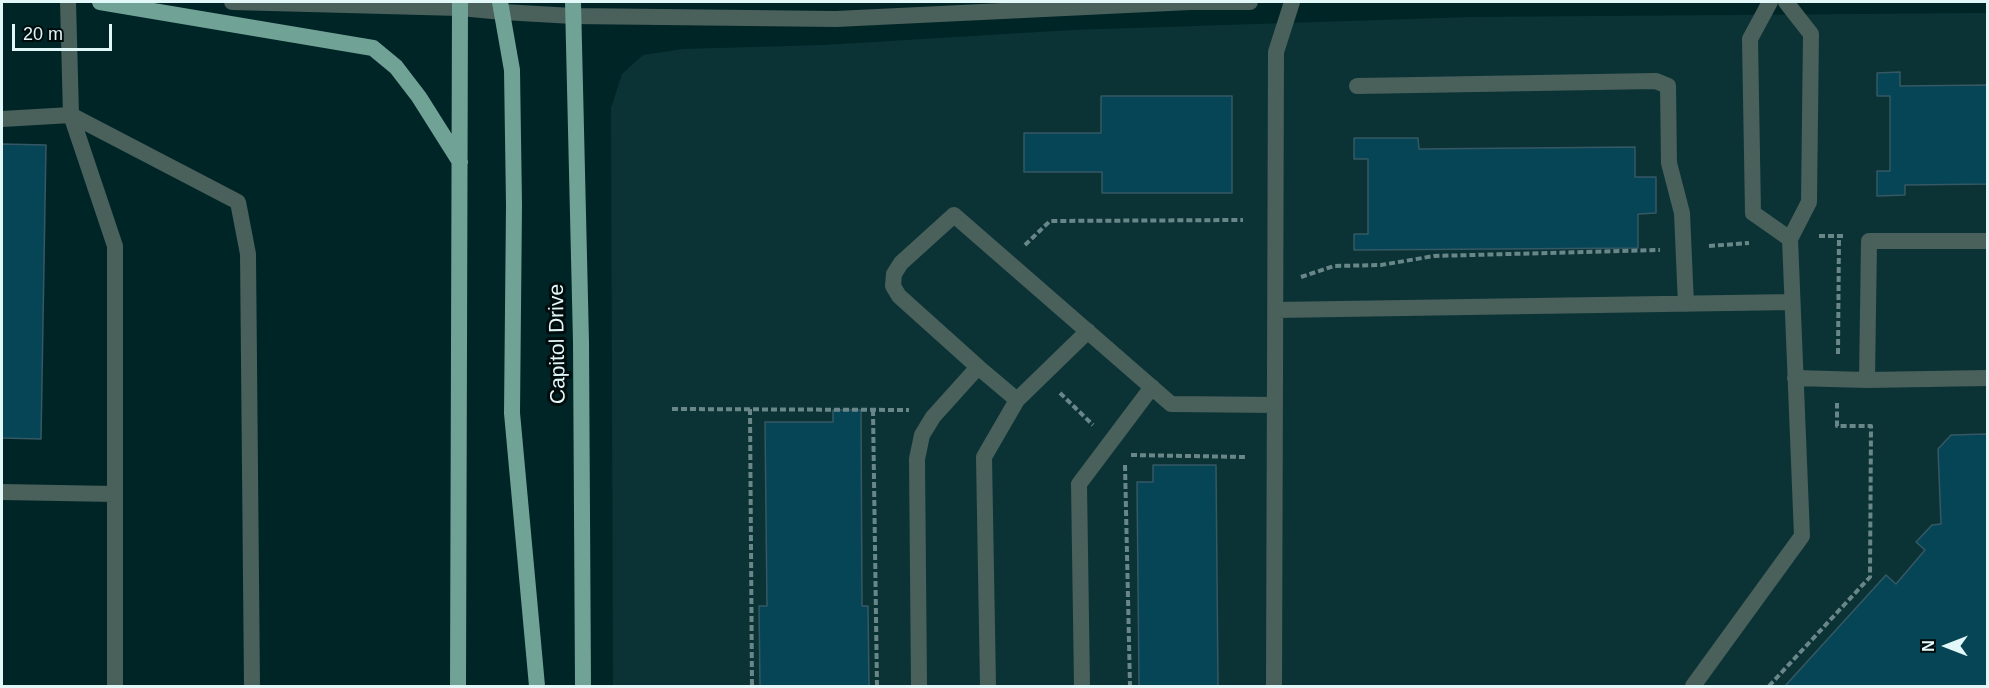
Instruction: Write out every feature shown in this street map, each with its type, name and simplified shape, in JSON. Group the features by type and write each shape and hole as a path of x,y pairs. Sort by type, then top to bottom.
{"main road":[{"path":"100,2 373,48 396,67 419,97 460,162"},
{"path":"458,687 460,162 463,4"},
{"path":"502,7 512,69 514,205 512,412 537,687"},
{"name":"Capitol Drive","path":"573,9 581,342 583,687"}],"street":[{"path":"68,2 71,116 116,246 115,687"},
{"path":"232,2 463,4 836,19 1178,3 1250,2"},
{"path":"1274,687 1276,52 1292,2"},
{"path":"1770,2 1750,39 1753,213 1790,239"},
{"path":"1693,687 1802,536 1790,239 1809,202 1811,34 1786,2"},
{"path":"1357,86 1656,81 1668,86 1669,163 1682,213 1686,304"},
{"path":"2,119 71,116 237,202 248,254 252,687"},
{"path":"1017,400 899,296 893,286 894,274 902,263 954,215 1171,404 1275,405"},
{"path":"1867,380 1869,241 1988,241"},
{"path":"1275,310 1792,302"},
{"path":"988,687 984,457 1017,400 1088,331"},
{"path":"919,687 917,459 922,435 939,411 978,367"},
{"path":"1795,378 1867,380 1988,378"},
{"path":"1082,687 1079,484 1152,387"},
{"path":"2,492 116,494"}],"path":[{"path":"1008,262 1050,221 1243,220"},
{"path":"1275,278 1304,277 1334,266 1381,265 1434,256 1684,248 1839,234 1837,426 1871,426 1870,577 1769,687"},
{"path":"1042,376 1111,442"},
{"path":"672,409 939,411"},
{"path":"750,409 752,687"},
{"path":"873,410 877,687"},
{"path":"1130,687 1125,455 1245,457"}],"shaded area":[{"path":"1987,13 1987,686 613,686 611,108 622,74 643,55 683,49 823,45 1072,30 1472,17"}],"building":[{"path":"1900,72 1900,86 1988,85 1988,184 1905,185 1905,195 1877,196 1877,171 1890,171 1890,96 1877,96 1877,73"},
{"path":"1101,96 1232,96 1232,193 1102,193 1102,172 1024,172 1024,133 1101,133"},
{"path":"1354,138 1418,138 1419,149 1635,147 1635,177 1656,177 1656,213 1638,214 1638,248 1354,250 1354,234 1368,234 1368,159 1354,159"},
{"path":"2,144 46,145 41,439 2,438"},
{"path":"833,410 861,410 862,606 868,606 869,686 760,686 759,606 767,606 765,422 833,422"},
{"path":"1988,434 1988,686 1785,686 1886,575 1896,584 1925,550 1916,542 1932,525 1941,524 1938,449 1951,435"},
{"path":"1153,465 1216,465 1218,686 1139,686 1137,482 1153,482"}]}
